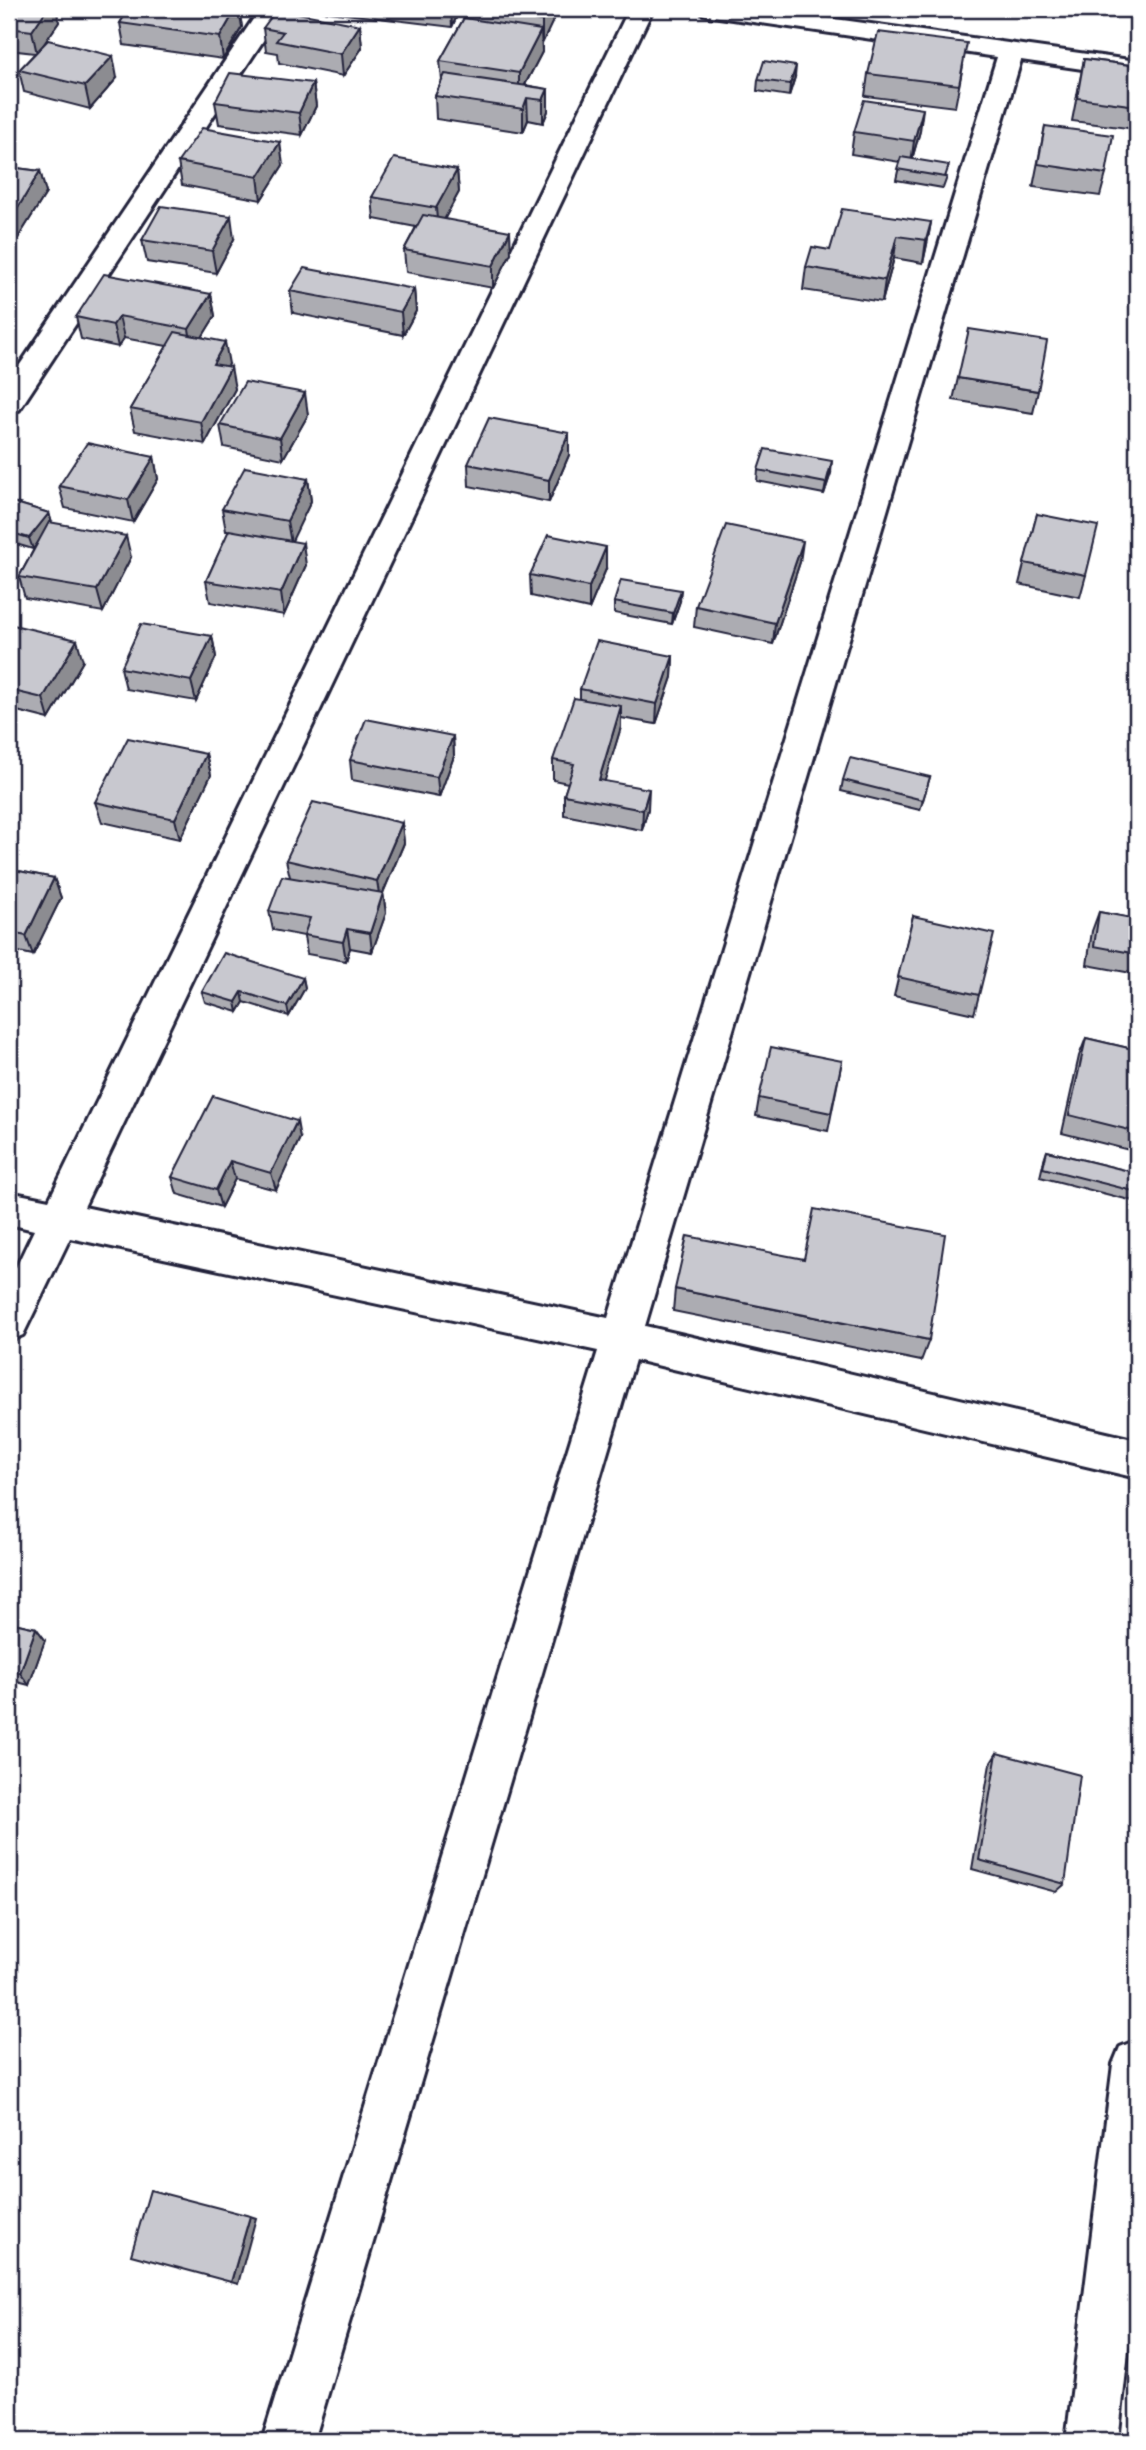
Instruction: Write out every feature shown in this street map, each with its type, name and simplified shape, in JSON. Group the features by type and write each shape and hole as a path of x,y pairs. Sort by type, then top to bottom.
{"street":[{"path":"9,403 272,9"},
{"path":"9,1323 641,9"},
{"path":"712,9 1137,69"},
{"path":"288,2441 1012,51"},
{"path":"9,1208 623,1339 1137,1460"},
{"path":"1092,2441 1137,2064"}],"building":[{"path":"9,9 47,9 32,31 9,28"},
{"path":"129,9 236,9 220,37 120,23"},
{"path":"277,9 360,25 341,54 276,41 283,32 263,28"},
{"path":"465,9 548,9 542,21"},
{"path":"464,18 541,30 519,73 440,61"},
{"path":"878,32 967,43 959,85 868,74"},
{"path":"48,40 113,56 85,86 19,70"},
{"path":"1084,59 1137,66 1137,106 1077,98"},
{"path":"764,61 796,66 790,84 758,80"},
{"path":"230,73 313,83 299,113 215,102"},
{"path":"445,74 548,89 543,100 527,98 523,109 435,96"},
{"path":"864,100 923,109 914,141 854,132"},
{"path":"1045,126 1113,135 1106,174 1038,164"},
{"path":"202,128 280,142 258,177 178,162"},
{"path":"901,157 949,165 945,177 897,169"},
{"path":"394,158 457,170 436,208 372,197"},
{"path":"9,167 40,171 13,216 9,216"},
{"path":"161,206 231,216 212,251 142,240"},
{"path":"842,209 931,222 926,240 897,236 885,280 806,267 812,247 830,250"},
{"path":"423,215 510,231 493,266 404,250"},
{"path":"304,268 414,289 401,312 290,291"},
{"path":"104,274 211,294 189,329 119,316 113,325 76,317"},
{"path":"969,329 1047,341 1038,391 958,378"},
{"path":"175,332 225,342 213,364 231,367 201,422 130,409"},
{"path":"245,382 305,393 280,438 220,425"},
{"path":"489,418 569,433 549,480 468,464"},
{"path":"87,443 154,457 128,500 59,486"},
{"path":"765,449 832,461 826,483 758,470"},
{"path":"245,467 308,479 287,521 222,509"},
{"path":"9,501 49,513 29,538 9,532"},
{"path":"1037,514 1098,526 1086,575 1024,563"},
{"path":"49,522 126,536 97,590 19,577"},
{"path":"726,525 803,541 775,623 696,606"},
{"path":"229,530 303,543 281,593 206,581"},
{"path":"548,535 606,547 589,587 530,575"},
{"path":"621,580 681,590 673,613 614,602"},
{"path":"9,624 77,640 43,698 9,690"},
{"path":"141,624 212,636 191,681 121,668"},
{"path":"597,641 673,656 657,704 580,689"},
{"path":"574,698 621,706 599,780 649,789 643,810 564,795 574,764 553,760"},
{"path":"366,719 453,736 437,777 350,760"},
{"path":"128,738 206,754 175,819 95,802"},
{"path":"850,758 930,777 923,800 843,780"},
{"path":"313,802 402,823 377,881 286,860"},
{"path":"9,869 54,878 26,936 9,932"},
{"path":"282,876 383,893 370,933 347,929 343,942 304,935 310,918 269,911"},
{"path":"1099,912 1137,919 1137,954 1094,946"},
{"path":"913,916 994,934 979,995 898,977"},
{"path":"224,953 303,978 287,1006 242,992 236,1002 202,992"},
{"path":"1086,1038 1137,1050 1137,1132 1069,1115"},
{"path":"771,1047 842,1061 831,1113 759,1098"},
{"path":"213,1096 297,1121 271,1173 230,1161 216,1190 172,1177"},
{"path":"1047,1151 1137,1173 1137,1192 1043,1168"},
{"path":"814,1209 945,1234 929,1340 675,1289 687,1236 804,1259"},
{"path":"9,1622 36,1628 20,1673 9,1671"},
{"path":"997,1753 1080,1775 1065,1884 979,1860"},
{"path":"150,2190 250,2216 231,2282 131,2255"}]}
